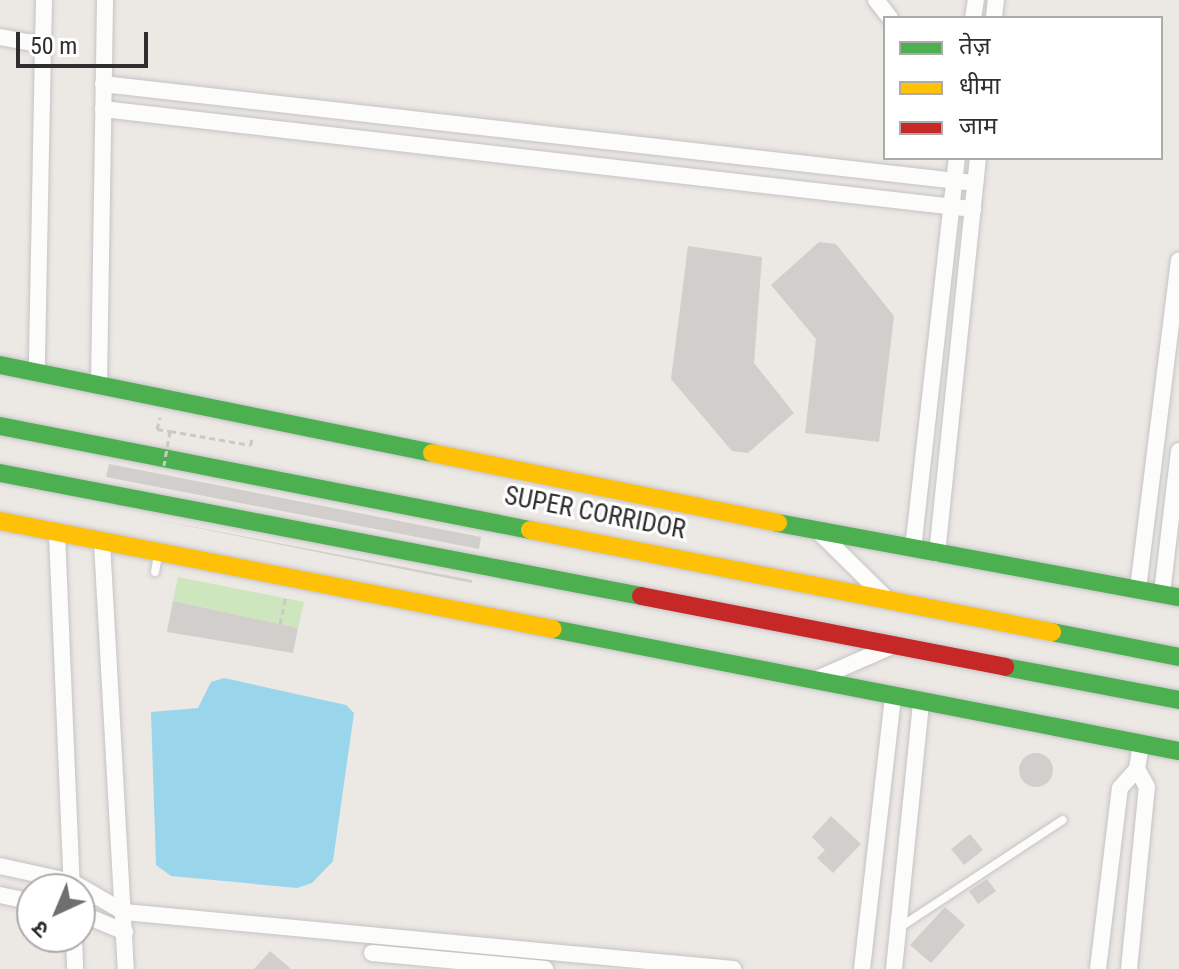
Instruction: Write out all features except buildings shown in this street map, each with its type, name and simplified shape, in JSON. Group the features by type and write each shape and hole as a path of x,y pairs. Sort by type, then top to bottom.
{"street":[{"path":"37,372 44,0"},
{"path":"99,385 105,0"},
{"path":"876,0 888,16"},
{"path":"0,37 43,45"},
{"path":"103,84 975,183"},
{"path":"103,109 973,209"},
{"path":"913,549 957,160"},
{"path":"937,554 978,160"},
{"path":"1138,589 1179,261"},
{"path":"0,365 818,531 1171,595 1179,451"},
{"name":"SUPER CORRIDOR","path":"0,426 936,606 1179,657"},
{"path":"0,473 1179,700"},
{"path":"0,521 102,543 156,563 289,581 1179,751"},
{"path":"818,531 884,596"},
{"path":"57,534 71,873"},
{"path":"102,543 126,969"},
{"path":"810,681 894,646"},
{"path":"862,969 893,697"},
{"path":"894,969 921,702"},
{"path":"1098,969 1120,788 1137,769 1141,744"},
{"path":"1129,969 1147,787 1137,769"},
{"path":"0,866 25,873"},
{"path":"96,898 124,912 733,969"},
{"path":"96,920 125,932"},
{"path":"372,953 483,966 545,969"}],"lane":[{"path":"898,928 1063,820"}],"path":[{"path":"157,429 251,445"},
{"path":"164,465 170,431"},
{"path":"280,624 289,581"}],"green space":[{"path":"178,577 304,602 298,628 173,601"}],"water":[{"path":"224,678 346,705 354,713 333,861 312,883 297,888 171,876 156,865 151,712 198,708 211,682"}],"traffic: fast":[{"path":"0,365 432,453"},
{"path":"0,426 530,530"},
{"path":"0,473 641,596"},
{"path":"778,523 1179,597"},
{"path":"553,629 1179,751"},
{"path":"1052,632 1179,657"},
{"path":"1005,667 1179,700"}],"traffic: slow":[{"path":"432,453 778,523"},
{"path":"0,521 553,629"},
{"path":"530,530 1052,632"}],"traffic: jam":[{"path":"641,596 1005,667"}]}
